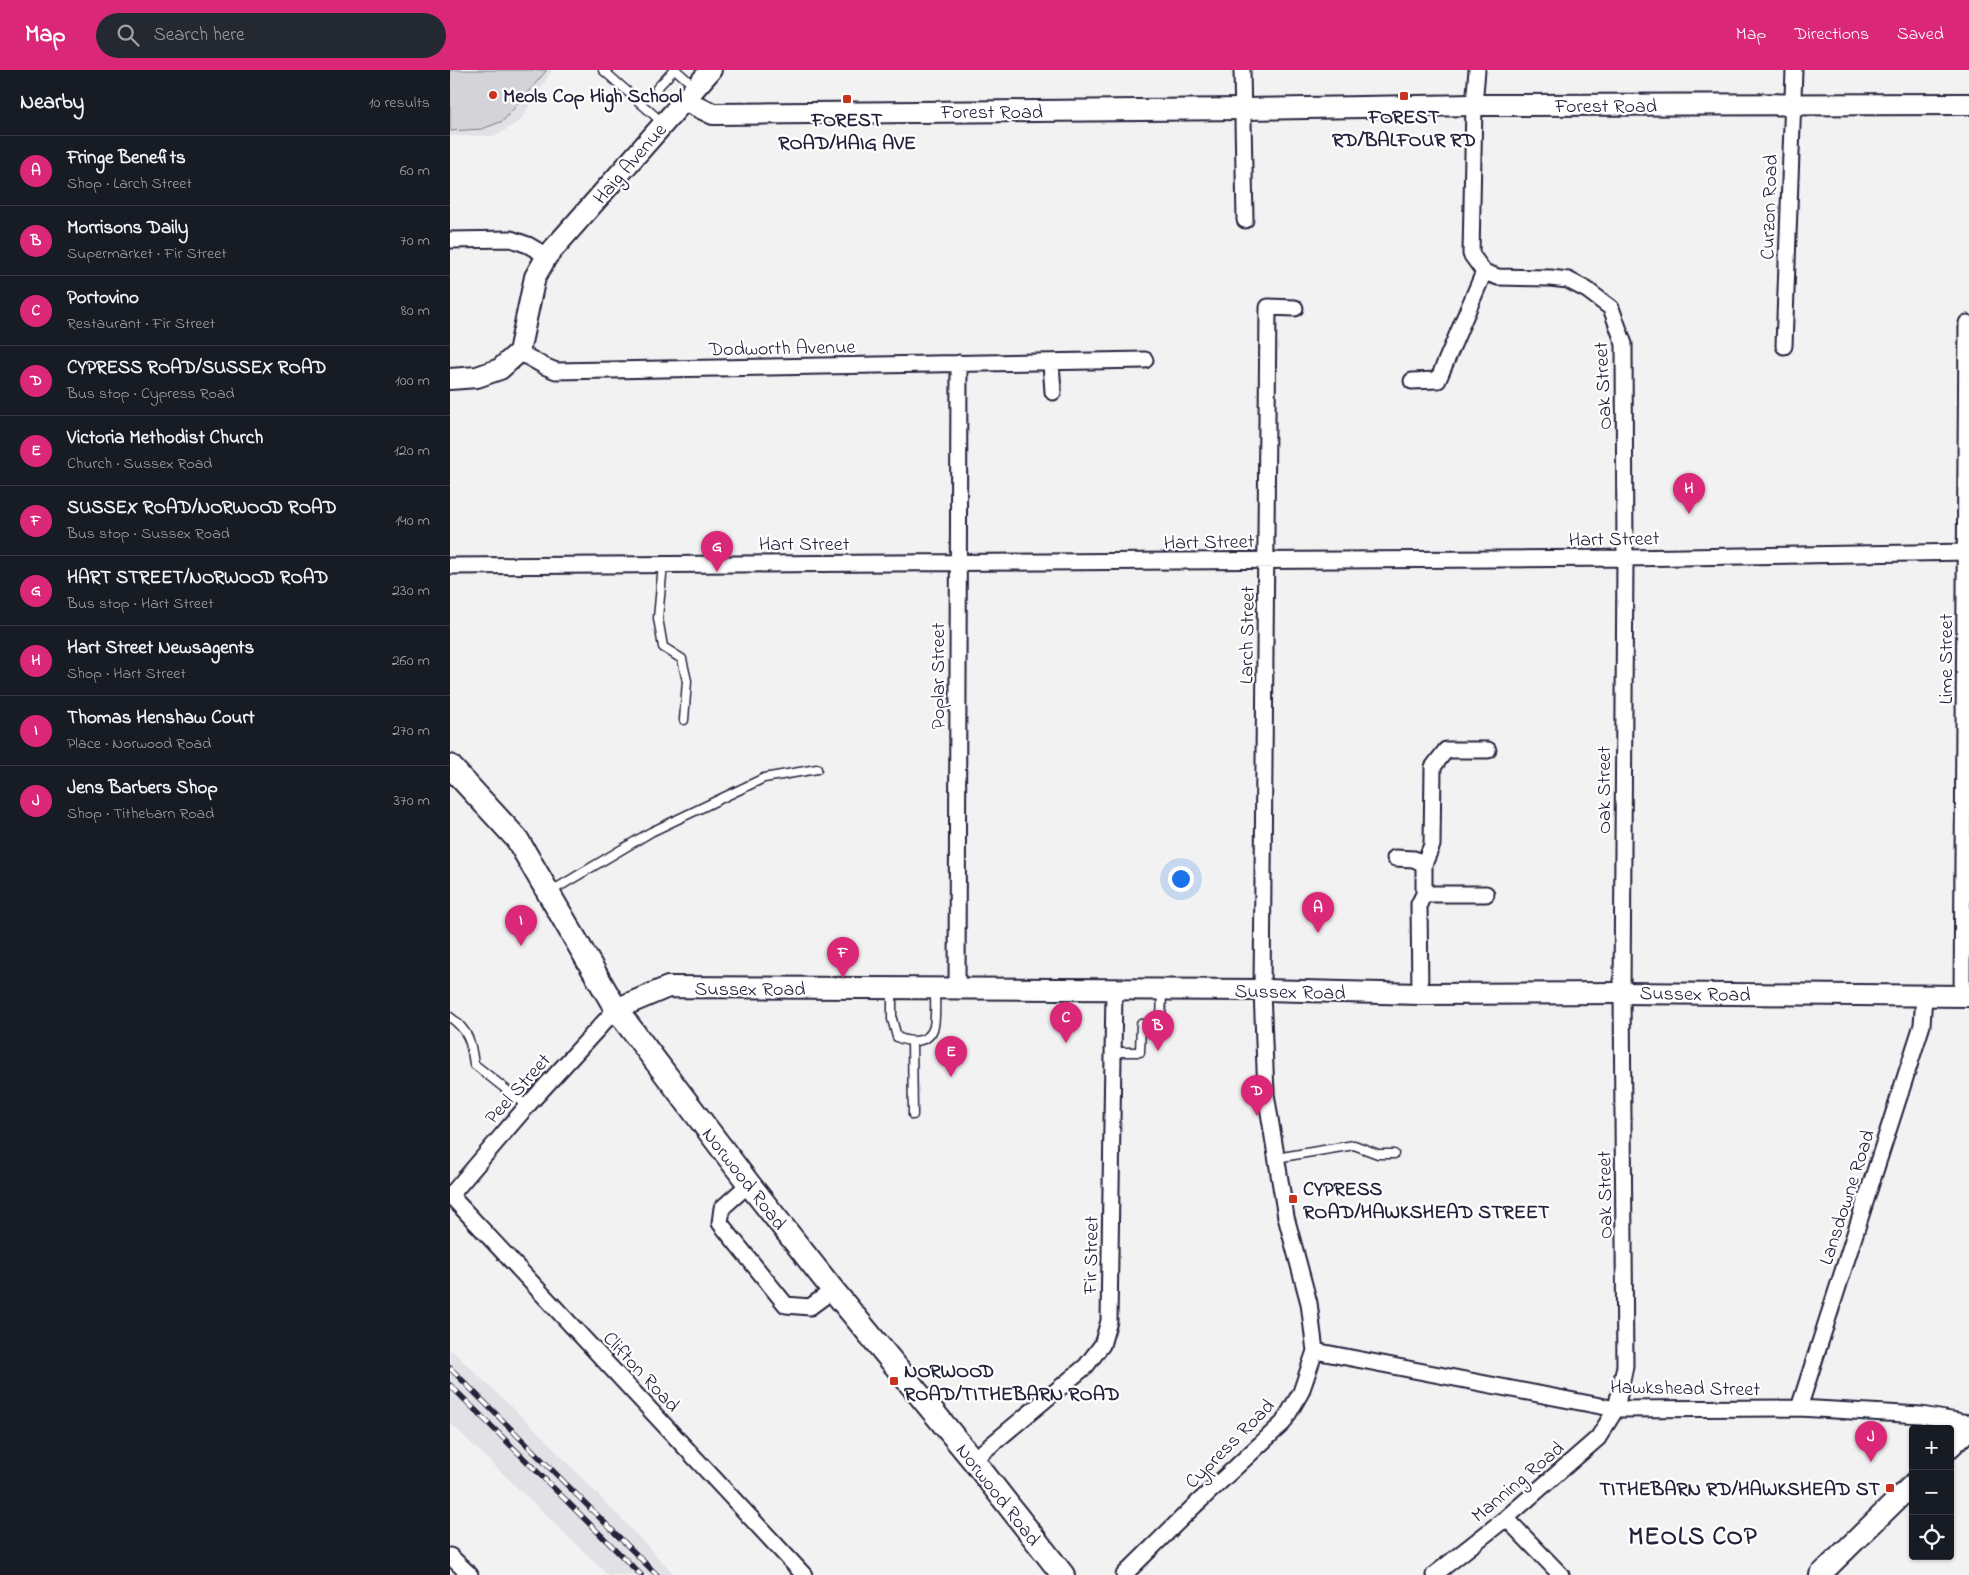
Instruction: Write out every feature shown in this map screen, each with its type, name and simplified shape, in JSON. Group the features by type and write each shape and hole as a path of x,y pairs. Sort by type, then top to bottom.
{"main road":[{"name":"Norwood Road","path":"452,774 517,839 616,1009 748,1184 973,1460 1063,1575"}],"street":[{"name":"Haig Avenue","path":"519,352 535,277 547,256 711,70"},
{"path":"1242,70 1245,220"},
{"path":"1412,381 1438,380 1484,272 1472,254 1474,105 1477,70"},
{"name":"Curzon Road","path":"1784,346 1794,70"},
{"name":"Forest Road","path":"690,93 713,114 1474,105 1792,106 1969,104"},
{"path":"450,240 511,239 528,245 547,256"},
{"name":"Oak Street","path":"1484,272 1498,277 1568,280 1587,290 1611,308 1624,344 1625,558 1622,993 1625,1366 1616,1409"},
{"name":"Larch Street","path":"1262,990 1268,307 1294,308"},
{"name":"Lime Street","path":"1966,996 1967,323"},
{"path":"450,379 477,377 500,369 519,352"},
{"name":"Dodworth Avenue","path":"519,352 556,371 1146,360"},
{"name":"Poplar Street","path":"957,990 959,363"},
{"path":"1051,363 1053,392"},
{"name":"Hart Street","path":"450,566 1625,558 1967,552"},
{"path":"1420,994 1419,904 1424,894 1424,864 1432,845 1433,767 1446,750 1488,750"},
{"path":"1395,858 1414,859 1424,864"},
{"path":"1424,894 1486,894"},
{"name":"Sussex Road","path":"616,1009 668,987 935,990 1262,990 1420,994 1622,993 1966,996"},
{"name":"Fir Street","path":"973,1460 1086,1366 1102,1345 1109,1321 1114,990"},
{"name":"Cypress Road","path":"1124,1575 1283,1423 1301,1392 1315,1351 1309,1303 1286,1217 1266,1094 1262,990"},
{"name":"Lansdowne Road","path":"1799,1408 1922,1025 1924,996"},
{"name":"Peel Street","path":"450,1195 527,1106 616,1009"},
{"path":"748,1184 722,1208 720,1223 786,1305 810,1307 833,1290"},
{"name":"Clifton Road","path":"450,1195 804,1575"},
{"name":"Hawkshead Street","path":"1315,1351 1616,1409 1799,1408 1921,1415 1969,1423"},
{"name":"Manning Road","path":"1434,1575 1506,1518 1598,1438 1616,1409"},
{"path":"1820,1575 1909,1488"},
{"path":"1506,1518 1561,1575"},
{"path":"450,1556 470,1575"}],"lane":[{"path":"604,70 663,123"},
{"path":"657,88 675,70 690,93"},
{"path":"663,564 658,618 663,647 682,659 687,681 684,720"},
{"path":"548,893 652,832 764,778 817,769"},
{"path":"892,989 894,1029 897,1037 912,1042 921,1040 934,1028 935,990"},
{"path":"1113,1052 1140,1052 1142,1024 1161,1023 1162,990"},
{"path":"450,1017 471,1041 474,1064 527,1106"},
{"path":"912,1042 913,1115"},
{"path":"1276,1158 1354,1145 1378,1154 1394,1154"}],"shaded area":[{"name":"Meols Cop High School","path":"450,70 552,70 520,121 495,136 450,136"},
{"name":"Meols Cop High School","path":"450,70 547,70 503,121 482,129 450,131"},
{"path":"450,1349 535,1429 675,1575 608,1575 450,1423"}],"railway":[{"path":"450,1368 657,1575"},
{"path":"450,1385 641,1575"}],"place":[{"name":"Meols Cop High School","path":"493,95"},
{"name":"FOREST RD/BALFOUR RD","path":"1404,96"},
{"name":"FOREST ROAD/HAIG AVE","path":"847,99"},
{"name":"Hart Street Newsagents","path":"1689,514"},
{"name":"HART STREET/NORWOOD ROAD","path":"717,572"},
{"name":"Fringe Benefits","path":"1318,933"},
{"name":"Thomas Henshaw Court","path":"521,946"},
{"name":"SUSSEX ROAD/NORWOOD ROAD","path":"843,978"},
{"name":"Portovino","path":"1066,1043"},
{"name":"Morrisons Daily","path":"1158,1051"},
{"name":"Victoria Methodist Church","path":"951,1077"},
{"name":"CYPRESS ROAD/SUSSEX ROAD","path":"1257,1116"},
{"name":"CYPRESS ROAD/HAWKSHEAD STREET","path":"1293,1199"},
{"name":"NORWOOD ROAD/TITHEBARN ROAD","path":"894,1381"},
{"name":"Jens Barbers Shop","path":"1871,1462"},
{"name":"TITHEBARN RD/HAWKSHEAD ST","path":"1890,1488"}],"district":[{"name":"MEOLS COP","path":"1693,1535"}]}
